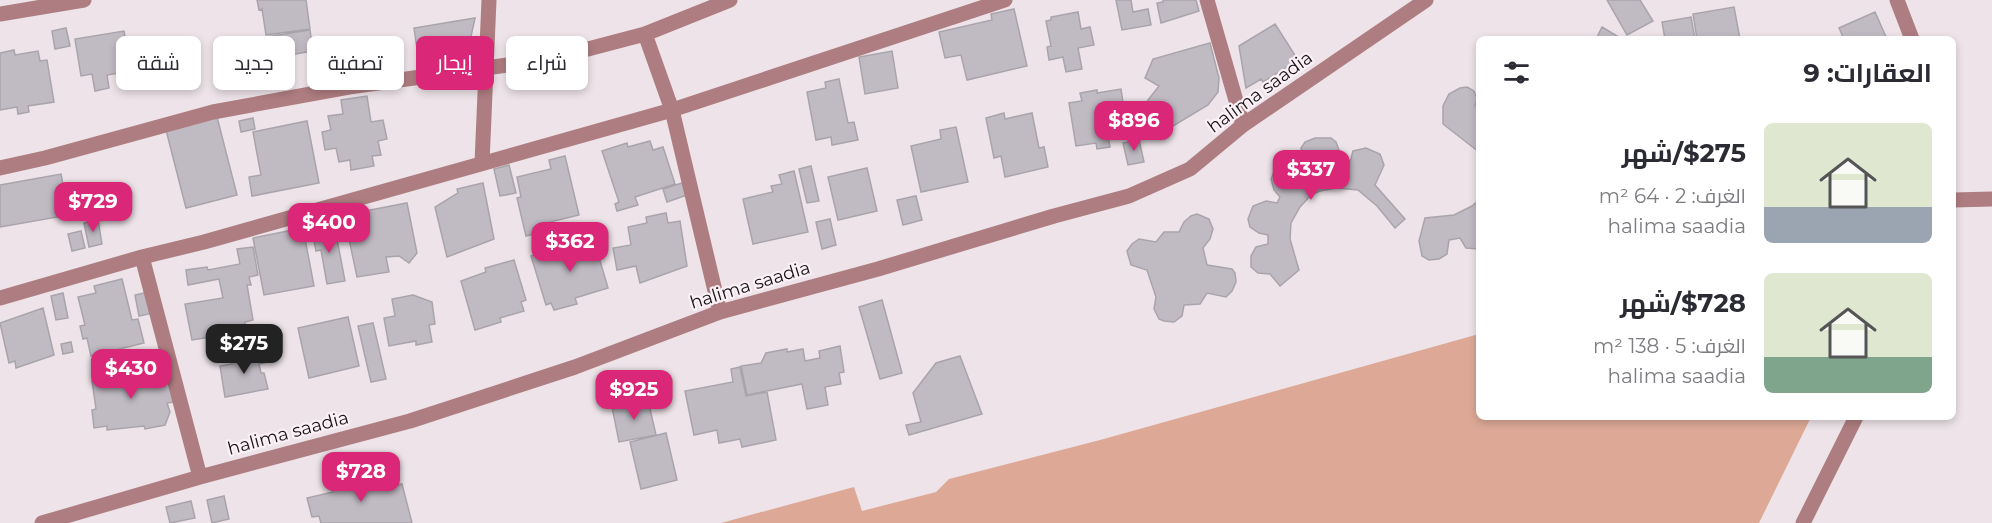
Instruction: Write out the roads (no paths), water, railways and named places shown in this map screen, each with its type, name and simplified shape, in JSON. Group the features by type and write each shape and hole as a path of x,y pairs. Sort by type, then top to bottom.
{"street":[{"path":"0,14 34,4 84,0"},
{"path":"487,36 489,0"},
{"path":"494,68 550,59 645,34 730,0"},
{"path":"0,298 142,256 215,238 672,110 1005,0"},
{"path":"1207,0 1243,125"},
{"name":"halima saadia","path":"42,523 200,477 410,421 575,367 720,312 1129,196 1190,169 1243,125 1426,0"},
{"path":"1897,0 1911,36"},
{"path":"645,34 672,110 720,312"},
{"path":"0,168 213,112 349,87 416,78"},
{"path":"482,164 485,90"},
{"path":"1956,200 1992,199"},
{"path":"142,256 200,477"},
{"path":"1803,523 1854,420"}]}
